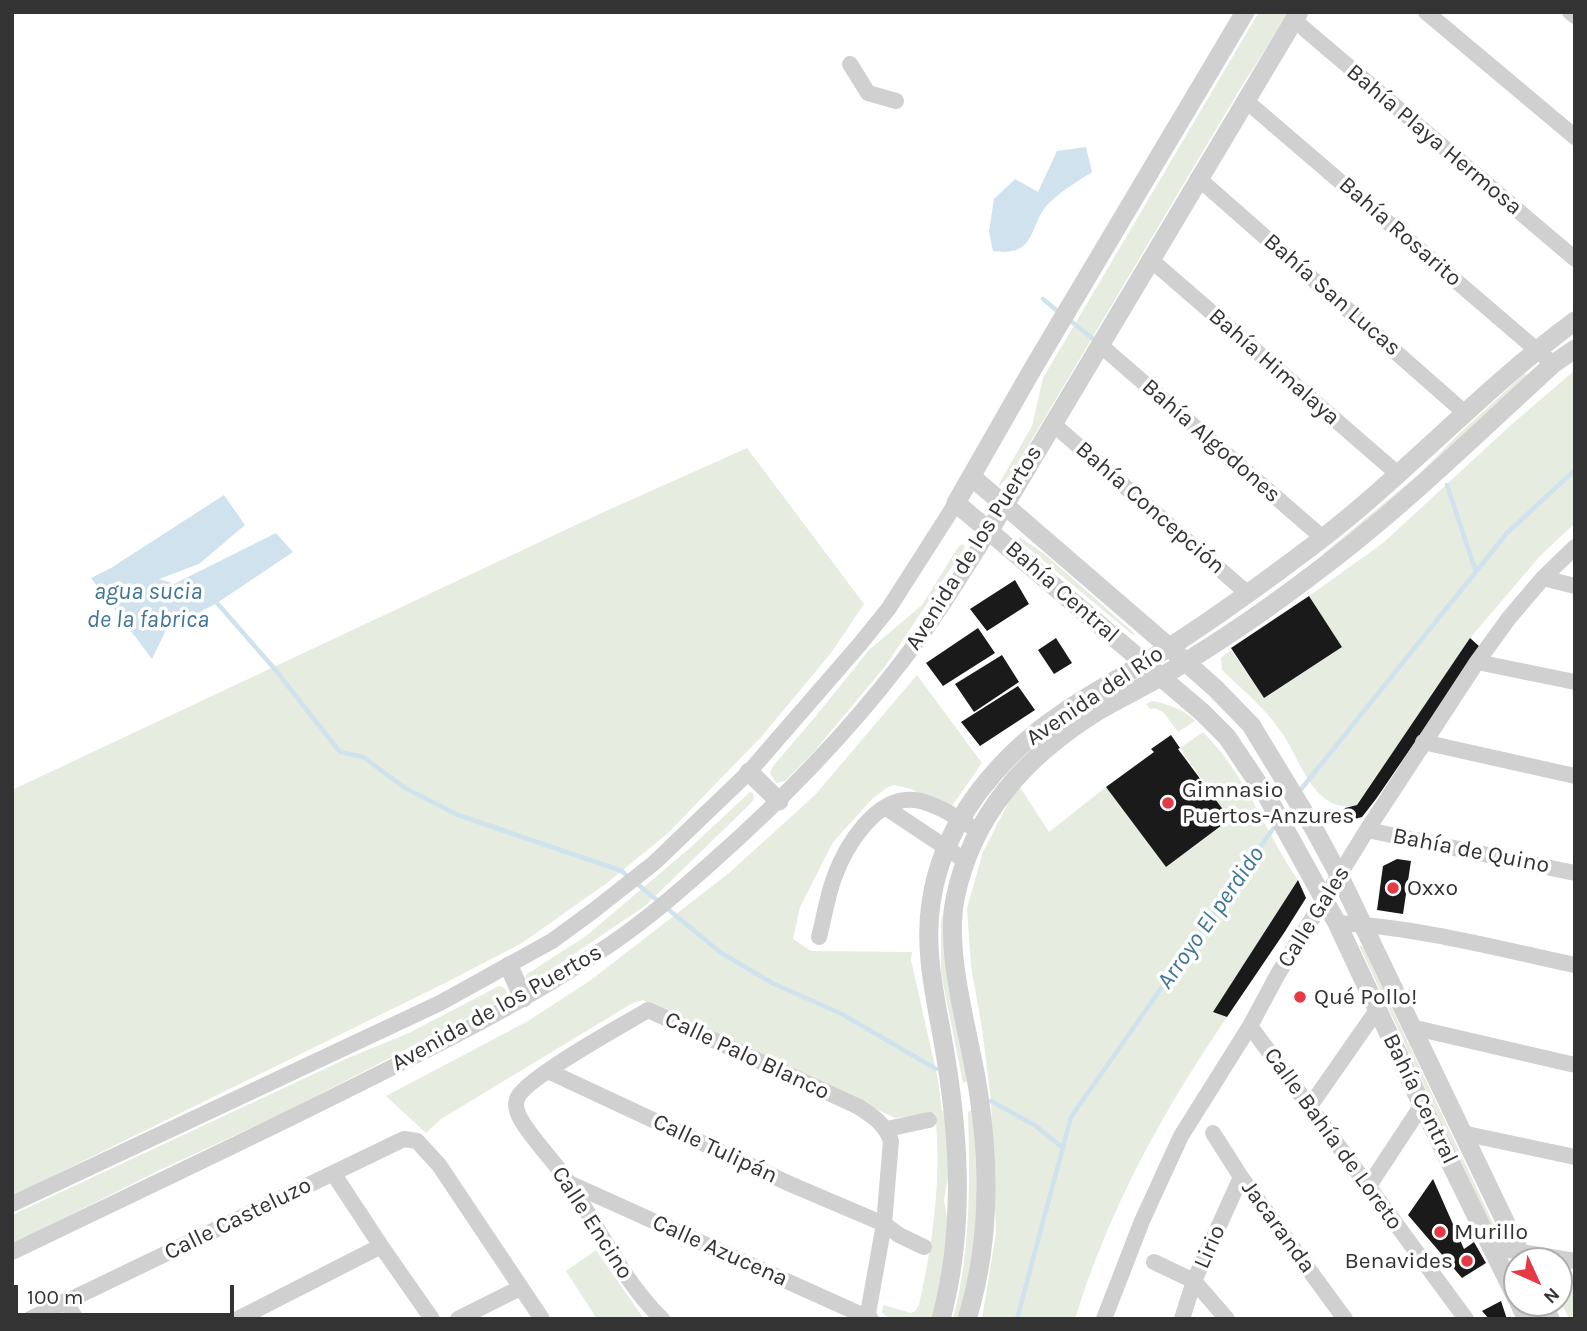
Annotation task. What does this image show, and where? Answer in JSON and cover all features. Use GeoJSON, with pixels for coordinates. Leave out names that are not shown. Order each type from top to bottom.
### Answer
{"type":"FeatureCollection","features":[{"type":"Feature","properties":{"kind":"street","name":"Avenida de los Puertos"},"geometry":{"type":"LineString","coordinates":[[12,1204],[440,1003],[552,941],[633,880],[750,772],[889,608],[972,477],[1032,370],[1245,12]]}},
{"type":"Feature","properties":{"kind":"street"},"geometry":{"type":"LineString","coordinates":[[1426,12],[1575,137]]}},
{"type":"Feature","properties":{"kind":"street"},"geometry":{"type":"LineString","coordinates":[[1570,12],[1575,16]]}},
{"type":"Feature","properties":{"kind":"street","name":"Avenida de los Puertos"},"geometry":{"type":"LineString","coordinates":[[12,1252],[320,1104],[523,998],[597,954],[684,887],[779,801],[847,729],[900,664],[949,596],[1296,16]]}},
{"type":"Feature","properties":{"kind":"street","name":"Bahía Playa Hermosa"},"geometry":{"type":"LineString","coordinates":[[1296,16],[1575,259]]}},
{"type":"Feature","properties":{"kind":"street"},"geometry":{"type":"LineString","coordinates":[[850,64],[868,93],[896,101]]}},
{"type":"Feature","properties":{"kind":"street","name":"Bahía Rosarito"},"geometry":{"type":"LineString","coordinates":[[1245,100],[1553,364]]}},
{"type":"Feature","properties":{"kind":"street","name":"Bahía San Lucas"},"geometry":{"type":"LineString","coordinates":[[1198,178],[1465,413]]}},
{"type":"Feature","properties":{"kind":"street","name":"Bahía Himalaya"},"geometry":{"type":"LineString","coordinates":[[1150,259],[1399,475]]}},
{"type":"Feature","properties":{"kind":"street","name":"Avenida del Río"},"geometry":{"type":"LineString","coordinates":[[941,1319],[950,1288],[956,1241],[957,1188],[953,1103],[928,949],[931,903],[946,848],[960,820],[984,785],[1020,746],[1101,687],[1169,647],[1316,543],[1399,475],[1537,349],[1575,321]]}},
{"type":"Feature","properties":{"kind":"street","name":"Bahía Algodones"},"geometry":{"type":"LineString","coordinates":[[1099,344],[1316,543]]}},
{"type":"Feature","properties":{"kind":"street","name":"Avenida del Río"},"geometry":{"type":"LineString","coordinates":[[967,1319],[975,1292],[985,1232],[987,1190],[980,1098],[963,1014],[955,955],[955,901],[978,831],[999,798],[1027,766],[1069,731],[1110,704],[1186,662],[1324,566],[1387,515],[1553,364],[1575,349]]}},
{"type":"Feature","properties":{"kind":"street","name":"Bahía Concepción"},"geometry":{"type":"LineString","coordinates":[[1052,423],[1247,593]]}},
{"type":"Feature","properties":{"kind":"street","name":"Bahía Central"},"geometry":{"type":"LineString","coordinates":[[972,477],[1186,662],[1251,725],[1340,877],[1518,1247]]}},
{"type":"Feature","properties":{"kind":"street","name":"Bahía Central"},"geometry":{"type":"LineString","coordinates":[[956,503],[1202,712],[1227,737],[1265,794],[1337,923],[1503,1271]]}},
{"type":"Feature","properties":{"kind":"street"},"geometry":{"type":"LineString","coordinates":[[1316,543],[1324,566]]}},
{"type":"Feature","properties":{"kind":"street","name":"Calle Gales"},"geometry":{"type":"LineString","coordinates":[[1104,1319],[1142,1221],[1181,1136],[1250,1026],[1278,974],[1423,742],[1477,662],[1509,618],[1575,547]]}},
{"type":"Feature","properties":{"kind":"street"},"geometry":{"type":"LineString","coordinates":[[1543,579],[1575,586]]}},
{"type":"Feature","properties":{"kind":"street"},"geometry":{"type":"LineString","coordinates":[[1477,662],[1575,682]]}},
{"type":"Feature","properties":{"kind":"street"},"geometry":{"type":"LineString","coordinates":[[1423,742],[1575,776]]}},
{"type":"Feature","properties":{"kind":"street"},"geometry":{"type":"LineString","coordinates":[[750,772],[779,801]]}},
{"type":"Feature","properties":{"kind":"street"},"geometry":{"type":"LineString","coordinates":[[1265,794],[1285,781]]}},
{"type":"Feature","properties":{"kind":"street"},"geometry":{"type":"LineString","coordinates":[[984,785],[999,798]]}},
{"type":"Feature","properties":{"kind":"street"},"geometry":{"type":"LineString","coordinates":[[819,937],[834,878],[849,847],[866,821],[885,807],[900,800],[927,803],[978,831]]}},
{"type":"Feature","properties":{"kind":"street"},"geometry":{"type":"LineString","coordinates":[[885,807],[966,862]]}},
{"type":"Feature","properties":{"kind":"street","name":"Bahía de Quino"},"geometry":{"type":"LineString","coordinates":[[1367,830],[1575,873]]}},
{"type":"Feature","properties":{"kind":"street"},"geometry":{"type":"LineString","coordinates":[[1337,923],[1364,924],[1432,934],[1575,965]]}},
{"type":"Feature","properties":{"kind":"street"},"geometry":{"type":"LineString","coordinates":[[509,966],[523,998]]}},
{"type":"Feature","properties":{"kind":"street","name":"Calle Palo Blanco"},"geometry":{"type":"LineString","coordinates":[[524,1125],[516,1108],[516,1100],[522,1090],[548,1071],[648,1010],[859,1107],[877,1118],[889,1135]]}},
{"type":"Feature","properties":{"kind":"street"},"geometry":{"type":"LineString","coordinates":[[1310,1106],[1377,1010]]}},
{"type":"Feature","properties":{"kind":"street","name":"Calle Bahía de Loreto"},"geometry":{"type":"LineString","coordinates":[[1250,1026],[1466,1319]]}},
{"type":"Feature","properties":{"kind":"street"},"geometry":{"type":"LineString","coordinates":[[1411,1027],[1575,1065]]}},
{"type":"Feature","properties":{"kind":"street","name":"Calle Tulipán"},"geometry":{"type":"LineString","coordinates":[[548,1071],[790,1184],[884,1224],[924,1247]]}},
{"type":"Feature","properties":{"kind":"street"},"geometry":{"type":"LineString","coordinates":[[953,1103],[980,1098]]}},
{"type":"Feature","properties":{"kind":"street"},"geometry":{"type":"LineString","coordinates":[[1368,1187],[1422,1105]]}},
{"type":"Feature","properties":{"kind":"street"},"geometry":{"type":"LineString","coordinates":[[868,1318],[884,1224],[889,1135],[929,1120]]}},
{"type":"Feature","properties":{"kind":"street","name":"Calle Encino"},"geometry":{"type":"LineString","coordinates":[[524,1125],[569,1183],[640,1297],[662,1319]]}},
{"type":"Feature","properties":{"kind":"street","name":"Jacaranda"},"geometry":{"type":"LineString","coordinates":[[1213,1133],[1241,1177],[1345,1319]]}},
{"type":"Feature","properties":{"kind":"street"},"geometry":{"type":"LineString","coordinates":[[1462,1133],[1575,1157]]}},
{"type":"Feature","properties":{"kind":"street","name":"Calle Casteluzo"},"geometry":{"type":"LineString","coordinates":[[30,1319],[404,1139],[417,1141],[439,1165],[542,1319]]}},
{"type":"Feature","properties":{"kind":"street"},"geometry":{"type":"LineString","coordinates":[[333,1173],[432,1319]]}},
{"type":"Feature","properties":{"kind":"street","name":"Lirio"},"geometry":{"type":"LineString","coordinates":[[1182,1319],[1194,1281],[1241,1177]]}},
{"type":"Feature","properties":{"kind":"street","name":"Calle Azucena"},"geometry":{"type":"LineString","coordinates":[[569,1183],[868,1318]]}},
{"type":"Feature","properties":{"kind":"street"},"geometry":{"type":"LineString","coordinates":[[238,1319],[380,1246]]}},
{"type":"Feature","properties":{"kind":"street"},"geometry":{"type":"LineString","coordinates":[[1491,1247],[1503,1250]]}},
{"type":"Feature","properties":{"kind":"street"},"geometry":{"type":"LineString","coordinates":[[1154,1262],[1194,1281],[1227,1319]]}},
{"type":"Feature","properties":{"kind":"street"},"geometry":{"type":"LineString","coordinates":[[458,1319],[520,1288]]}},
{"type":"Feature","properties":{"kind":"street"},"geometry":{"type":"LineString","coordinates":[[65,1301],[76,1319]]}},
{"type":"Feature","properties":{"kind":"shaded area"},"geometry":{"type":"Polygon","coordinates":[[[1259,12],[1289,12],[1240,89],[1012,473],[1000,486],[1032,426],[1043,378],[1259,12]]]}},
{"type":"Feature","properties":{"kind":"shaded area"},"geometry":{"type":"Polygon","coordinates":[[[1575,370],[1575,523],[1540,556],[1470,638],[1357,805],[1342,806],[1330,802],[1310,783],[1276,724],[1222,670],[1221,658],[1231,650],[1264,698],[1342,647],[1309,596],[1383,543],[1575,370]]]}},
{"type":"Feature","properties":{"kind":"shaded area"},"geometry":{"type":"Polygon","coordinates":[[[1524,374],[1528,374],[1481,422],[1325,556],[1323,554],[1419,474],[1524,374]]]}},
{"type":"Feature","properties":{"kind":"shaded area"},"geometry":{"type":"Polygon","coordinates":[[[747,448],[864,604],[831,653],[762,736],[667,834],[607,883],[522,943],[12,1196],[12,790],[595,516],[747,448]]]}},
{"type":"Feature","properties":{"kind":"shaded area"},"geometry":{"type":"Polygon","coordinates":[[[1020,537],[1047,556],[1135,634],[1021,542],[1020,537]]]}},
{"type":"Feature","properties":{"kind":"shaded area"},"geometry":{"type":"Polygon","coordinates":[[[963,544],[965,547],[886,665],[813,753],[785,781],[776,783],[770,773],[773,766],[869,650],[922,605],[959,546],[963,544]]]}},
{"type":"Feature","properties":{"kind":"shaded area"},"geometry":{"type":"Polygon","coordinates":[[[917,675],[982,763],[952,806],[943,806],[911,789],[894,785],[872,799],[833,842],[800,907],[793,939],[811,951],[912,952],[911,960],[938,1080],[942,1111],[949,1110],[953,1147],[944,1200],[950,1235],[934,1319],[891,1319],[882,1313],[883,1305],[911,1313],[919,1305],[937,1186],[935,1113],[895,1118],[643,1000],[631,1004],[441,1119],[426,1133],[386,1096],[528,1021],[591,980],[729,873],[815,795],[917,675]]]}},
{"type":"Feature","properties":{"kind":"shaded area"},"geometry":{"type":"Polygon","coordinates":[[[1152,701],[1175,708],[1195,721],[1178,732],[1164,713],[1155,708],[1150,709],[1146,704],[1152,701]]]}},
{"type":"Feature","properties":{"kind":"shaded area"},"geometry":{"type":"Polygon","coordinates":[[[1203,732],[1218,748],[1243,784],[1298,880],[1214,1012],[1227,1017],[1180,1089],[1139,1162],[1104,1238],[1075,1319],[982,1319],[996,1233],[991,1101],[971,966],[967,908],[983,852],[1018,784],[1049,832],[1106,787],[1166,867],[1229,819],[1180,748],[1203,732]]]}},
{"type":"Feature","properties":{"kind":"shaded area"},"geometry":{"type":"Polygon","coordinates":[[[750,792],[753,793],[754,799],[749,805],[645,906],[534,981],[527,981],[527,974],[586,936],[691,847],[750,792]]]}},
{"type":"Feature","properties":{"kind":"shaded area"},"geometry":{"type":"Polygon","coordinates":[[[953,869],[968,1081],[963,1083],[941,973],[941,921],[953,869]]]}},
{"type":"Feature","properties":{"kind":"shaded area"},"geometry":{"type":"Polygon","coordinates":[[[1359,945],[1363,947],[1495,1227],[1495,1233],[1491,1230],[1359,945]]]}},
{"type":"Feature","properties":{"kind":"shaded area"},"geometry":{"type":"Polygon","coordinates":[[[499,986],[505,988],[507,993],[487,1008],[285,1112],[158,1171],[12,1244],[12,1215],[348,1058],[409,1033],[499,986]]]}},
{"type":"Feature","properties":{"kind":"shaded area"},"geometry":{"type":"Polygon","coordinates":[[[974,1111],[978,1228],[960,1319],[953,1319],[966,1242],[969,1190],[968,1112],[974,1111]]]}},
{"type":"Feature","properties":{"kind":"shaded area"},"geometry":{"type":"Polygon","coordinates":[[[596,1250],[644,1319],[597,1319],[566,1271],[596,1250]]]}},
{"type":"Feature","properties":{"kind":"shaded area"},"geometry":{"type":"Polygon","coordinates":[[[1573,1274],[1575,1319],[1568,1317],[1573,1317],[1573,1274]]]}},
{"type":"Feature","properties":{"kind":"water"},"geometry":{"type":"Polygon","coordinates":[[[1086,147],[1092,172],[1050,202],[1025,244],[1008,252],[993,251],[989,231],[994,199],[1015,179],[1038,192],[1057,151],[1086,147]]]}},
{"type":"Feature","properties":{"kind":"water","name":"agua sucia de la fabrica"},"geometry":{"type":"Polygon","coordinates":[[[224,495],[245,525],[199,564],[159,579],[174,584],[276,533],[293,552],[217,603],[166,630],[152,659],[91,578],[111,568],[224,495]]]}},
{"type":"Feature","properties":{"kind":"building"},"geometry":{"type":"Polygon","coordinates":[[[1015,580],[1029,604],[987,631],[970,609],[1015,580]]]}},
{"type":"Feature","properties":{"kind":"building"},"geometry":{"type":"Polygon","coordinates":[[[1309,596],[1342,647],[1264,698],[1231,648],[1309,596]]]}},
{"type":"Feature","properties":{"kind":"building"},"geometry":{"type":"Polygon","coordinates":[[[978,628],[995,653],[943,686],[926,663],[978,628]]]}},
{"type":"Feature","properties":{"kind":"building"},"geometry":{"type":"Polygon","coordinates":[[[1056,638],[1072,663],[1054,674],[1038,650],[1056,638]]]}},
{"type":"Feature","properties":{"kind":"building"},"geometry":{"type":"Polygon","coordinates":[[[1470,638],[1480,647],[1376,799],[1362,817],[1340,823],[1345,808],[1357,805],[1470,638]]]}},
{"type":"Feature","properties":{"kind":"building"},"geometry":{"type":"Polygon","coordinates":[[[1002,655],[1019,682],[974,712],[955,684],[1002,655]]]}},
{"type":"Feature","properties":{"kind":"building"},"geometry":{"type":"Polygon","coordinates":[[[1018,686],[1035,710],[980,746],[961,722],[1018,686]]]}},
{"type":"Feature","properties":{"kind":"building","name":"Gimnasio Puertos-Anzures"},"geometry":{"type":"Polygon","coordinates":[[[1171,735],[1180,748],[1178,749],[1230,819],[1166,867],[1106,787],[1154,752],[1151,749],[1171,735]]]}},
{"type":"Feature","properties":{"kind":"building","name":"Oxxo"},"geometry":{"type":"Polygon","coordinates":[[[1397,859],[1411,861],[1403,914],[1377,910],[1383,866],[1397,859]]]}},
{"type":"Feature","properties":{"kind":"building"},"geometry":{"type":"Polygon","coordinates":[[[1298,880],[1306,898],[1284,933],[1227,1017],[1213,1012],[1298,880]]]}},
{"type":"Feature","properties":{"kind":"building","name":"Murillo"},"geometry":{"type":"Polygon","coordinates":[[[1433,1179],[1464,1249],[1474,1242],[1486,1263],[1462,1278],[1408,1215],[1433,1179]]]}},
{"type":"Feature","properties":{"kind":"building"},"geometry":{"type":"Polygon","coordinates":[[[1501,1301],[1503,1317],[1507,1319],[1489,1319],[1482,1311],[1501,1301]]]}},
{"type":"Feature","properties":{"kind":"waterway"},"geometry":{"type":"LineString","coordinates":[[1043,299],[1061,314]]}},
{"type":"Feature","properties":{"kind":"waterway"},"geometry":{"type":"LineString","coordinates":[[1068,319],[1097,342]]}},
{"type":"Feature","properties":{"kind":"waterway","name":"Arroyo El perdido"},"geometry":{"type":"LineString","coordinates":[[1298,793],[1507,533],[1575,470]]}},
{"type":"Feature","properties":{"kind":"waterway"},"geometry":{"type":"LineString","coordinates":[[1447,485],[1476,572]]}},
{"type":"Feature","properties":{"kind":"waterway"},"geometry":{"type":"LineString","coordinates":[[217,603],[273,667],[340,752],[363,757],[405,788],[458,815],[622,871],[628,877]]}},
{"type":"Feature","properties":{"kind":"waterway","name":"Arroyo El perdido"},"geometry":{"type":"LineString","coordinates":[[1017,1319],[1071,1117],[1277,823]]}},
{"type":"Feature","properties":{"kind":"waterway"},"geometry":{"type":"LineString","coordinates":[[635,882],[720,952],[772,983],[842,1014],[936,1069]]}},
{"type":"Feature","properties":{"kind":"waterway"},"geometry":{"type":"LineString","coordinates":[[991,1101],[1036,1126],[1063,1148]]}},
{"type":"Feature","properties":{"kind":"place","name":"Gimnasio Puertos-Anzures"},"geometry":{"type":"Point","coordinates":[1168,803]}},
{"type":"Feature","properties":{"kind":"place","name":"Oxxo"},"geometry":{"type":"Point","coordinates":[1393,888]}},
{"type":"Feature","properties":{"kind":"place","name":"Qué Pollo!"},"geometry":{"type":"Point","coordinates":[1300,997]}},
{"type":"Feature","properties":{"kind":"place","name":"Murillo"},"geometry":{"type":"Point","coordinates":[1440,1232]}},
{"type":"Feature","properties":{"kind":"place","name":"Benavides"},"geometry":{"type":"Point","coordinates":[1467,1261]}}]}
